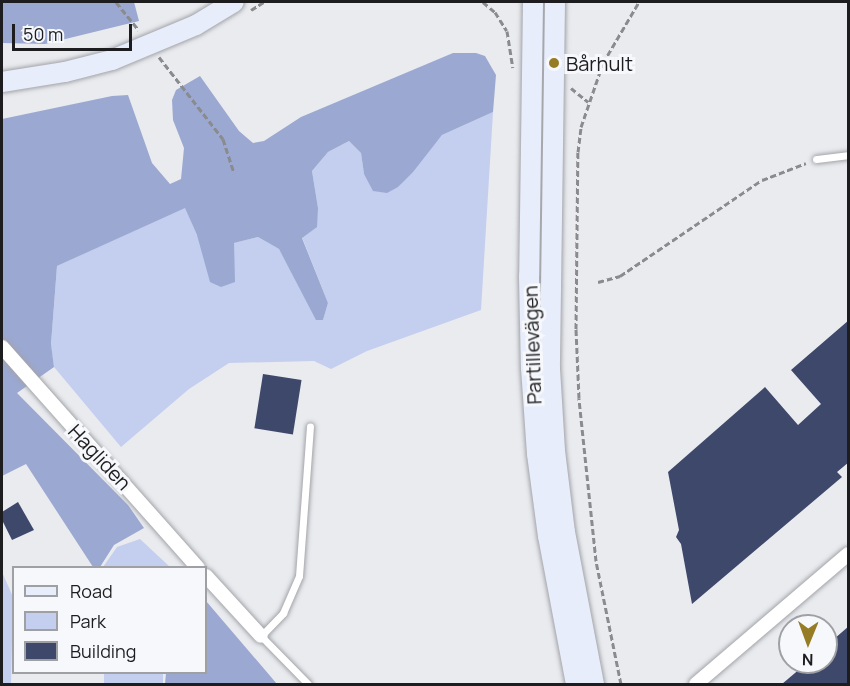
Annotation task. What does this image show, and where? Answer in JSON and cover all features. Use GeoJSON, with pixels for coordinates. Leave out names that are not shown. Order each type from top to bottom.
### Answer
{"type":"FeatureCollection","features":[{"type":"Feature","properties":{"kind":"street"},"geometry":{"type":"LineString","coordinates":[[2,82],[65,72],[112,60],[196,25],[234,2]]}},
{"type":"Feature","properties":{"kind":"street","name":"Partillevägen"},"geometry":{"type":"LineString","coordinates":[[533,2],[529,276],[531,368],[537,454],[548,536],[576,684]]}},
{"type":"Feature","properties":{"kind":"street","name":"Partillevägen"},"geometry":{"type":"LineString","coordinates":[[555,2],[550,369],[555,452],[565,532],[594,684]]}},
{"type":"Feature","properties":{"kind":"street","name":"Hagliden"},"geometry":{"type":"LineString","coordinates":[[2,346],[197,566]]}},
{"type":"Feature","properties":{"kind":"street"},"geometry":{"type":"LineString","coordinates":[[696,684],[849,554]]}},
{"type":"Feature","properties":{"kind":"street"},"geometry":{"type":"LineString","coordinates":[[207,577],[261,636]]}},
{"type":"Feature","properties":{"kind":"lane"},"geometry":{"type":"LineString","coordinates":[[816,159],[849,155]]}},
{"type":"Feature","properties":{"kind":"lane"},"geometry":{"type":"LineString","coordinates":[[308,684],[261,636],[284,613],[299,576],[310,426]]}},
{"type":"Feature","properties":{"kind":"path"},"geometry":{"type":"LineString","coordinates":[[116,2],[223,139],[234,173]]}},
{"type":"Feature","properties":{"kind":"path"},"geometry":{"type":"LineString","coordinates":[[483,2],[495,12],[507,31],[513,71]]}},
{"type":"Feature","properties":{"kind":"path"},"geometry":{"type":"LineString","coordinates":[[621,684],[596,561],[579,398],[576,329],[578,152],[581,127],[588,102],[612,44],[639,2]]}},
{"type":"Feature","properties":{"kind":"path"},"geometry":{"type":"LineString","coordinates":[[571,88],[588,102]]}},
{"type":"Feature","properties":{"kind":"path"},"geometry":{"type":"LineString","coordinates":[[598,282],[620,276],[762,180],[816,159]]}},
{"type":"Feature","properties":{"kind":"green space"},"geometry":{"type":"Polygon","coordinates":[[[493,112],[481,310],[367,351],[331,369],[314,361],[229,363],[189,389],[121,447],[54,367],[51,345],[57,266],[185,207],[197,235],[234,243],[258,237],[279,249],[323,320],[328,303],[302,237],[318,208],[312,171],[328,152],[349,141],[361,153],[364,174],[398,187],[442,135],[493,112]]]}},
{"type":"Feature","properties":{"kind":"green space"},"geometry":{"type":"Polygon","coordinates":[[[140,539],[169,566],[104,566],[117,547],[140,539]]]}},
{"type":"Feature","properties":{"kind":"green space"},"geometry":{"type":"Polygon","coordinates":[[[2,572],[12,595],[12,640],[11,684],[2,684],[2,572]]]}},
{"type":"Feature","properties":{"kind":"green space"},"geometry":{"type":"Polygon","coordinates":[[[104,674],[163,674],[163,684],[104,684],[104,674]]]}},
{"type":"Feature","properties":{"kind":"shaded area"},"geometry":{"type":"Polygon","coordinates":[[[2,2],[134,2],[139,21],[45,44],[2,43],[2,2]]]}},
{"type":"Feature","properties":{"kind":"shaded area"},"geometry":{"type":"Polygon","coordinates":[[[453,53],[476,53],[485,56],[496,75],[493,112],[442,135],[413,172],[398,187],[387,193],[373,191],[364,174],[361,153],[349,141],[328,152],[312,171],[318,208],[317,227],[302,238],[328,303],[323,320],[316,320],[279,249],[258,237],[234,243],[235,282],[221,287],[210,282],[197,235],[185,208],[57,266],[51,344],[54,367],[17,393],[128,505],[144,528],[114,545],[101,566],[92,566],[26,464],[2,476],[2,119],[112,96],[128,95],[152,163],[170,184],[181,179],[184,148],[173,120],[172,100],[176,90],[200,76],[239,131],[253,143],[264,141],[301,117],[453,53]]]}},
{"type":"Feature","properties":{"kind":"shaded area"},"geometry":{"type":"Polygon","coordinates":[[[207,602],[277,684],[165,684],[166,674],[207,674],[207,602]]]}},
{"type":"Feature","properties":{"kind":"building"},"geometry":{"type":"Polygon","coordinates":[[[849,320],[849,462],[837,472],[842,477],[692,604],[681,544],[676,537],[679,530],[668,472],[765,387],[798,425],[821,404],[791,370],[849,320]]]}},
{"type":"Feature","properties":{"kind":"building"},"geometry":{"type":"Polygon","coordinates":[[[263,374],[302,380],[293,434],[254,428],[263,374]]]}},
{"type":"Feature","properties":{"kind":"building"},"geometry":{"type":"Polygon","coordinates":[[[18,502],[34,530],[12,540],[2,520],[2,512],[18,502]]]}},
{"type":"Feature","properties":{"kind":"building"},"geometry":{"type":"Polygon","coordinates":[[[849,626],[849,684],[782,684],[794,674],[838,674],[838,636],[849,626]]]}},
{"type":"Feature","properties":{"kind":"place","name":"Bårhult"},"geometry":{"type":"Point","coordinates":[554,63]}}]}
